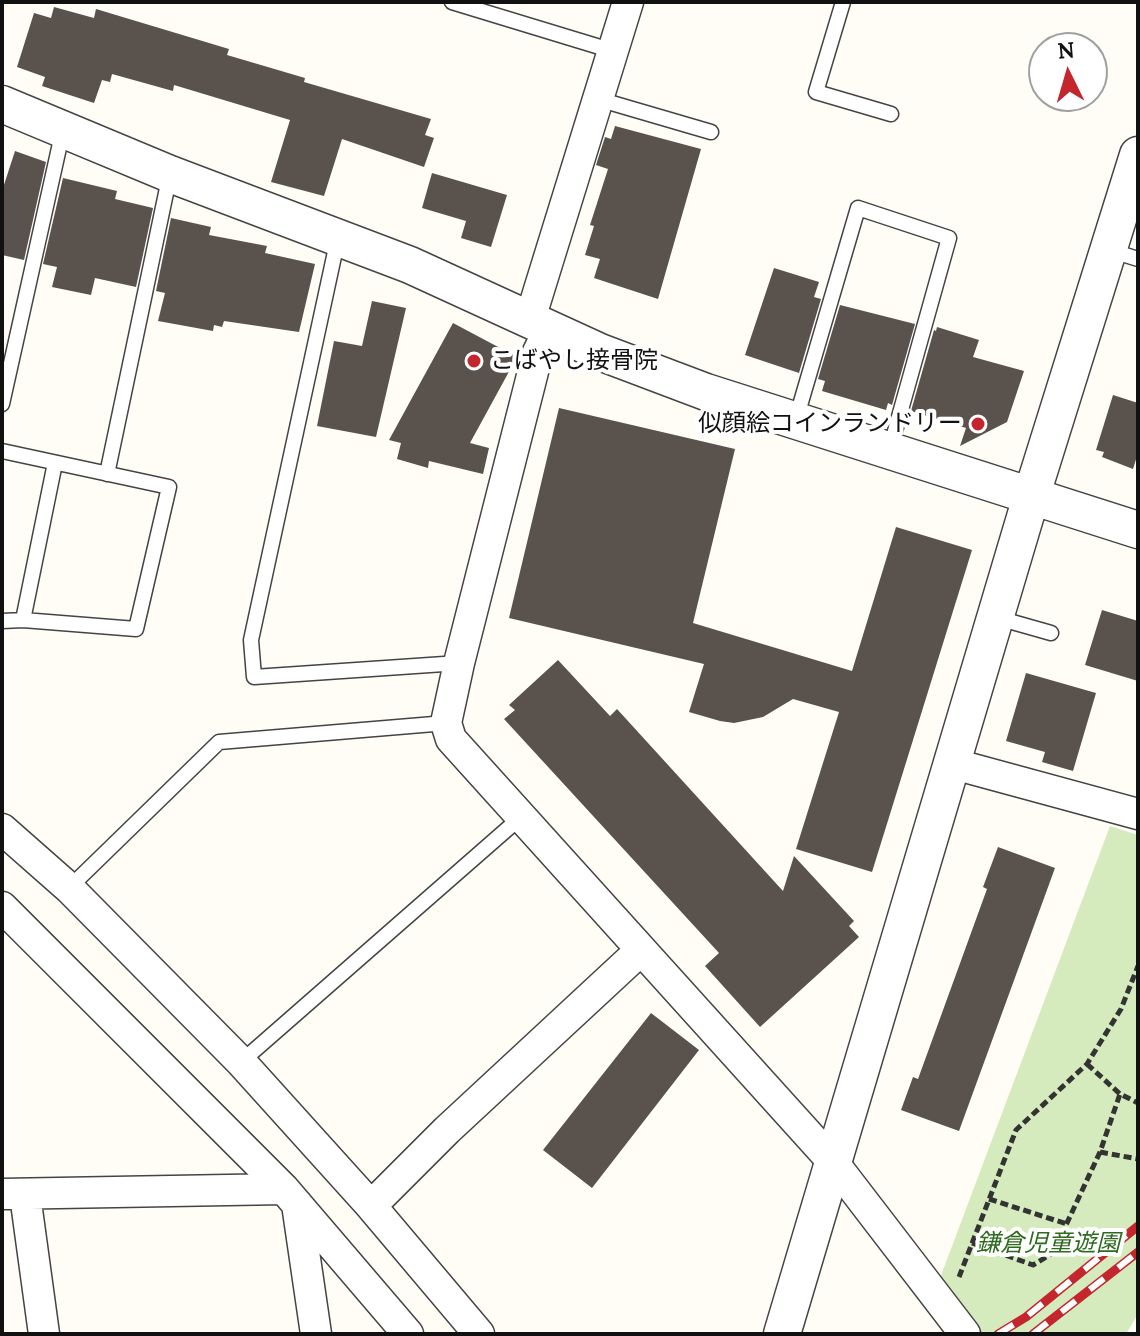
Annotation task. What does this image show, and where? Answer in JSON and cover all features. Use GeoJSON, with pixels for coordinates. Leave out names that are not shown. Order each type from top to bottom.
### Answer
{"type":"FeatureCollection","features":[{"type":"Feature","properties":{"kind":"street"},"geometry":{"type":"LineString","coordinates":[[628,2],[598,99],[540,324],[538,352],[446,723],[451,739],[833,1162],[965,1334]]}},
{"type":"Feature","properties":{"kind":"street"},"geometry":{"type":"LineString","coordinates":[[2,104],[170,174],[410,265],[600,352],[706,392],[1138,530]]}},
{"type":"Feature","properties":{"kind":"street"},"geometry":{"type":"LineString","coordinates":[[782,1334],[1032,494],[1123,255],[1138,155]]}},
{"type":"Feature","properties":{"kind":"street"},"geometry":{"type":"LineString","coordinates":[[954,764],[1138,814]]}},
{"type":"Feature","properties":{"kind":"street"},"geometry":{"type":"LineString","coordinates":[[2,829],[69,888],[241,1062],[371,1206],[479,1334]]}},
{"type":"Feature","properties":{"kind":"street"},"geometry":{"type":"LineString","coordinates":[[2,907],[290,1196],[408,1334]]}},
{"type":"Feature","properties":{"kind":"street"},"geometry":{"type":"LineString","coordinates":[[371,1206],[447,1130],[641,950]]}},
{"type":"Feature","properties":{"kind":"street"},"geometry":{"type":"LineString","coordinates":[[44,1334],[13,1195],[290,1196]]}},
{"type":"Feature","properties":{"kind":"street"},"geometry":{"type":"LineString","coordinates":[[290,1196],[316,1334]]}},
{"type":"Feature","properties":{"kind":"lane"},"geometry":{"type":"LineString","coordinates":[[452,2],[613,51]]}},
{"type":"Feature","properties":{"kind":"lane"},"geometry":{"type":"LineString","coordinates":[[843,2],[816,92],[891,114]]}},
{"type":"Feature","properties":{"kind":"lane"},"geometry":{"type":"LineString","coordinates":[[598,99],[711,132]]}},
{"type":"Feature","properties":{"kind":"lane"},"geometry":{"type":"LineString","coordinates":[[2,404],[63,129]]}},
{"type":"Feature","properties":{"kind":"lane"},"geometry":{"type":"LineString","coordinates":[[107,474],[170,174]]}},
{"type":"Feature","properties":{"kind":"lane"},"geometry":{"type":"LineString","coordinates":[[796,419],[858,208],[949,238],[890,449]]}},
{"type":"Feature","properties":{"kind":"lane"},"geometry":{"type":"LineString","coordinates":[[339,238],[251,640],[254,677],[459,663]]}},
{"type":"Feature","properties":{"kind":"lane"},"geometry":{"type":"LineString","coordinates":[[2,451],[169,487],[136,629],[2,621]]}},
{"type":"Feature","properties":{"kind":"lane"},"geometry":{"type":"LineString","coordinates":[[23,620],[55,463]]}},
{"type":"Feature","properties":{"kind":"lane"},"geometry":{"type":"LineString","coordinates":[[997,617],[1051,633]]}},
{"type":"Feature","properties":{"kind":"lane"},"geometry":{"type":"LineString","coordinates":[[69,888],[219,742],[446,723]]}},
{"type":"Feature","properties":{"kind":"lane"},"geometry":{"type":"LineString","coordinates":[[241,1062],[521,817]]}},
{"type":"Feature","properties":{"kind":"path"},"geometry":{"type":"LineString","coordinates":[[954,1289],[1016,1130],[1087,1064],[1121,1009],[1138,966]]}},
{"type":"Feature","properties":{"kind":"path"},"geometry":{"type":"LineString","coordinates":[[1087,1064],[1120,1094],[1138,1103]]}},
{"type":"Feature","properties":{"kind":"path"},"geometry":{"type":"LineString","coordinates":[[972,1243],[1033,1265],[1053,1253],[1100,1152],[1120,1094]]}},
{"type":"Feature","properties":{"kind":"path"},"geometry":{"type":"LineString","coordinates":[[1100,1152],[1138,1159]]}},
{"type":"Feature","properties":{"kind":"path"},"geometry":{"type":"LineString","coordinates":[[989,1199],[1067,1224]]}},
{"type":"Feature","properties":{"kind":"green space","name":"鎌倉児童遊園"},"geometry":{"type":"Polygon","coordinates":[[[1110,826],[1138,835],[1138,1314],[1126,1334],[956,1334],[940,1278],[1110,826]]]}},
{"type":"Feature","properties":{"kind":"building"},"geometry":{"type":"Polygon","coordinates":[[[54,7],[94,18],[96,9],[229,49],[227,55],[305,78],[304,82],[431,119],[425,135],[434,138],[424,167],[342,139],[324,196],[271,182],[290,120],[174,85],[173,91],[112,74],[110,82],[102,80],[94,103],[42,86],[45,77],[17,67],[34,13],[51,18],[54,7]]]}},
{"type":"Feature","properties":{"kind":"building"},"geometry":{"type":"Polygon","coordinates":[[[615,126],[701,149],[658,299],[594,278],[600,259],[585,255],[594,226],[590,225],[608,169],[596,165],[605,137],[611,139],[615,126]]]}},
{"type":"Feature","properties":{"kind":"building"},"geometry":{"type":"Polygon","coordinates":[[[15,151],[46,162],[24,260],[2,255],[2,191],[15,151]]]}},
{"type":"Feature","properties":{"kind":"building"},"geometry":{"type":"Polygon","coordinates":[[[432,173],[507,195],[491,247],[461,238],[466,221],[422,208],[432,173]]]}},
{"type":"Feature","properties":{"kind":"building"},"geometry":{"type":"Polygon","coordinates":[[[63,178],[117,191],[115,199],[153,208],[136,287],[95,278],[91,295],[52,287],[57,267],[43,264],[63,178]]]}},
{"type":"Feature","properties":{"kind":"building"},"geometry":{"type":"Polygon","coordinates":[[[171,218],[211,227],[209,235],[267,246],[265,253],[315,264],[299,332],[224,321],[222,327],[214,325],[213,331],[158,321],[165,293],[156,291],[171,218]]]}},
{"type":"Feature","properties":{"kind":"building"},"geometry":{"type":"Polygon","coordinates":[[[774,268],[819,282],[814,297],[821,299],[799,373],[745,355],[774,268]]]}},
{"type":"Feature","properties":{"kind":"building"},"geometry":{"type":"Polygon","coordinates":[[[372,301],[406,308],[376,437],[317,426],[334,341],[362,346],[372,301]]]}},
{"type":"Feature","properties":{"kind":"building"},"geometry":{"type":"Polygon","coordinates":[[[840,305],[915,324],[892,405],[888,403],[886,410],[822,391],[825,381],[818,379],[840,305]]]}},
{"type":"Feature","properties":{"kind":"building"},"geometry":{"type":"Polygon","coordinates":[[[453,323],[517,357],[470,443],[489,448],[483,474],[429,461],[428,468],[397,459],[401,443],[389,440],[453,323]]]}},
{"type":"Feature","properties":{"kind":"building"},"geometry":{"type":"Polygon","coordinates":[[[937,327],[979,340],[973,357],[1024,371],[1007,422],[960,446],[966,428],[911,411],[937,327]]]}},
{"type":"Feature","properties":{"kind":"building"},"geometry":{"type":"Polygon","coordinates":[[[1113,395],[1138,403],[1138,453],[1133,469],[1102,457],[1104,452],[1096,450],[1113,395]]]}},
{"type":"Feature","properties":{"kind":"building"},"geometry":{"type":"Polygon","coordinates":[[[559,408],[735,449],[693,623],[852,671],[896,527],[972,550],[872,872],[796,849],[839,712],[793,699],[763,717],[734,723],[720,721],[689,712],[704,664],[509,618],[559,408]]]}},
{"type":"Feature","properties":{"kind":"building"},"geometry":{"type":"Polygon","coordinates":[[[1102,610],[1138,621],[1138,681],[1085,665],[1102,610]]]}},
{"type":"Feature","properties":{"kind":"building"},"geometry":{"type":"Polygon","coordinates":[[[558,660],[610,716],[617,709],[783,891],[794,856],[854,921],[849,926],[859,937],[760,1027],[705,966],[719,953],[504,719],[515,710],[509,705],[558,660]]]}},
{"type":"Feature","properties":{"kind":"building"},"geometry":{"type":"Polygon","coordinates":[[[1026,673],[1096,693],[1073,771],[1042,762],[1045,752],[1006,741],[1026,673]]]}},
{"type":"Feature","properties":{"kind":"building"},"geometry":{"type":"Polygon","coordinates":[[[998,847],[1055,868],[959,1131],[901,1110],[913,1077],[918,1079],[987,889],[983,887],[998,847]]]}},
{"type":"Feature","properties":{"kind":"building"},"geometry":{"type":"Polygon","coordinates":[[[651,1013],[699,1050],[592,1188],[543,1150],[651,1013]]]}},
{"type":"Feature","properties":{"kind":"railway"},"geometry":{"type":"LineString","coordinates":[[998,1334],[1026,1317],[1138,1226]]}},
{"type":"Feature","properties":{"kind":"railway"},"geometry":{"type":"LineString","coordinates":[[1033,1334],[1138,1252]]}},
{"type":"Feature","properties":{"kind":"place","name":"こばやし接骨院"},"geometry":{"type":"Point","coordinates":[474,361]}},
{"type":"Feature","properties":{"kind":"place","name":"似顔絵コインランドリー"},"geometry":{"type":"Point","coordinates":[978,424]}}]}
